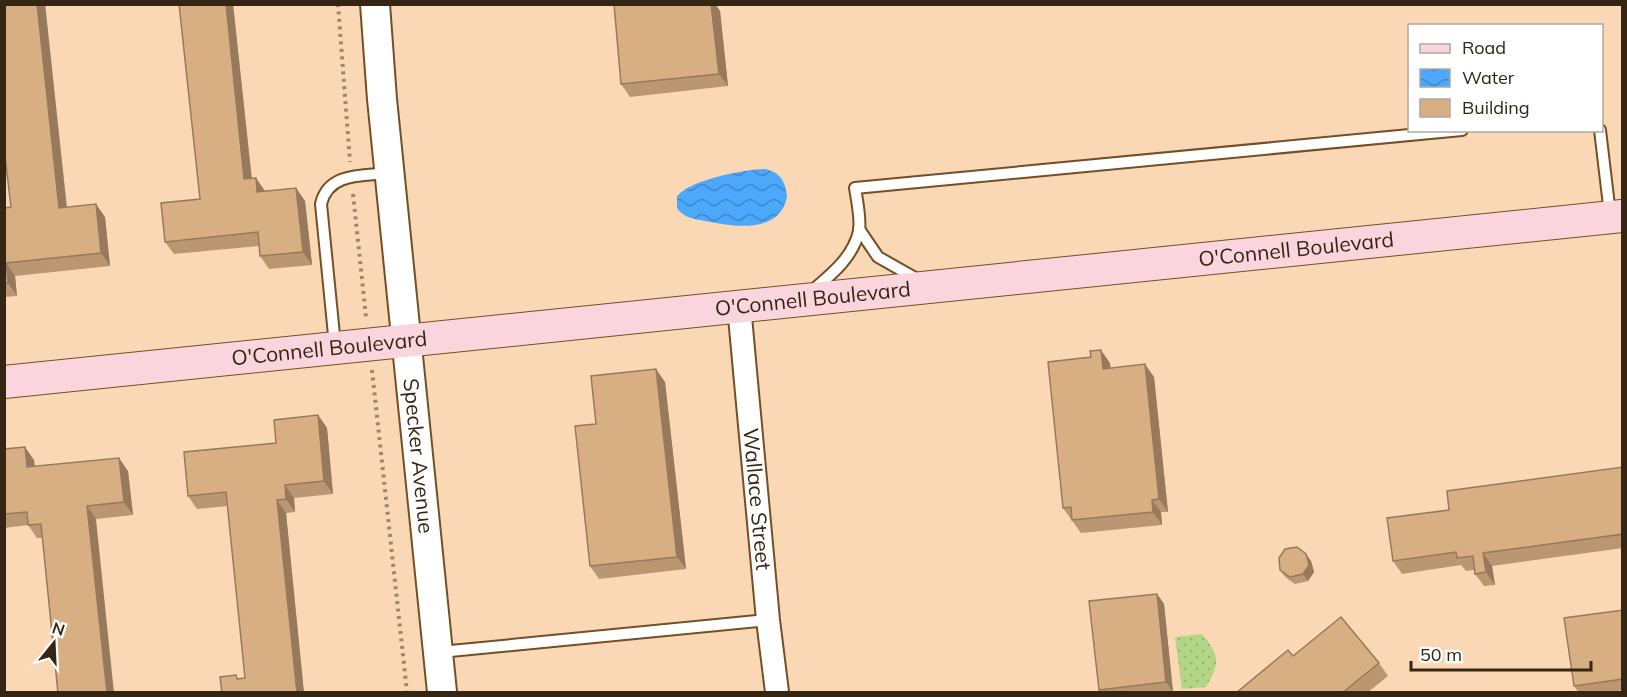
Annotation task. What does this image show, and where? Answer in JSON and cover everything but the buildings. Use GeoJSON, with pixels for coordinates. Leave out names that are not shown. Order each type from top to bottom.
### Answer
{"type":"FeatureCollection","features":[{"type":"Feature","properties":{"kind":"main road","name":"O'Connell Boulevard"},"geometry":{"type":"LineString","coordinates":[[4,382],[1617,217]]}},
{"type":"Feature","properties":{"kind":"street","name":"Specker Avenue"},"geometry":{"type":"LineString","coordinates":[[375,4],[389,173],[442,693]]}},
{"type":"Feature","properties":{"kind":"street","name":"Wallace Street"},"geometry":{"type":"LineString","coordinates":[[739,306],[768,620],[777,693]]}},
{"type":"Feature","properties":{"kind":"lane"},"geometry":{"type":"LineString","coordinates":[[936,286],[891,266],[878,256],[859,230],[855,188],[1441,132]]}},
{"type":"Feature","properties":{"kind":"lane"},"geometry":{"type":"LineString","coordinates":[[1600,132],[1617,217]]}},
{"type":"Feature","properties":{"kind":"lane"},"geometry":{"type":"LineString","coordinates":[[335,348],[321,204],[323,194],[337,180],[389,173]]}},
{"type":"Feature","properties":{"kind":"lane"},"geometry":{"type":"LineString","coordinates":[[801,300],[842,263],[859,230]]}},
{"type":"Feature","properties":{"kind":"lane"},"geometry":{"type":"LineString","coordinates":[[437,652],[768,620]]}},
{"type":"Feature","properties":{"kind":"green space"},"geometry":{"type":"Polygon","coordinates":[[[1202,634],[1215,654],[1214,672],[1206,687],[1182,689],[1175,637],[1202,634]]]}},
{"type":"Feature","properties":{"kind":"water"},"geometry":{"type":"Polygon","coordinates":[[[765,169],[778,175],[785,187],[787,197],[783,209],[776,217],[766,222],[744,226],[720,224],[691,218],[677,208],[677,196],[694,185],[744,171],[765,169]]]}}]}
